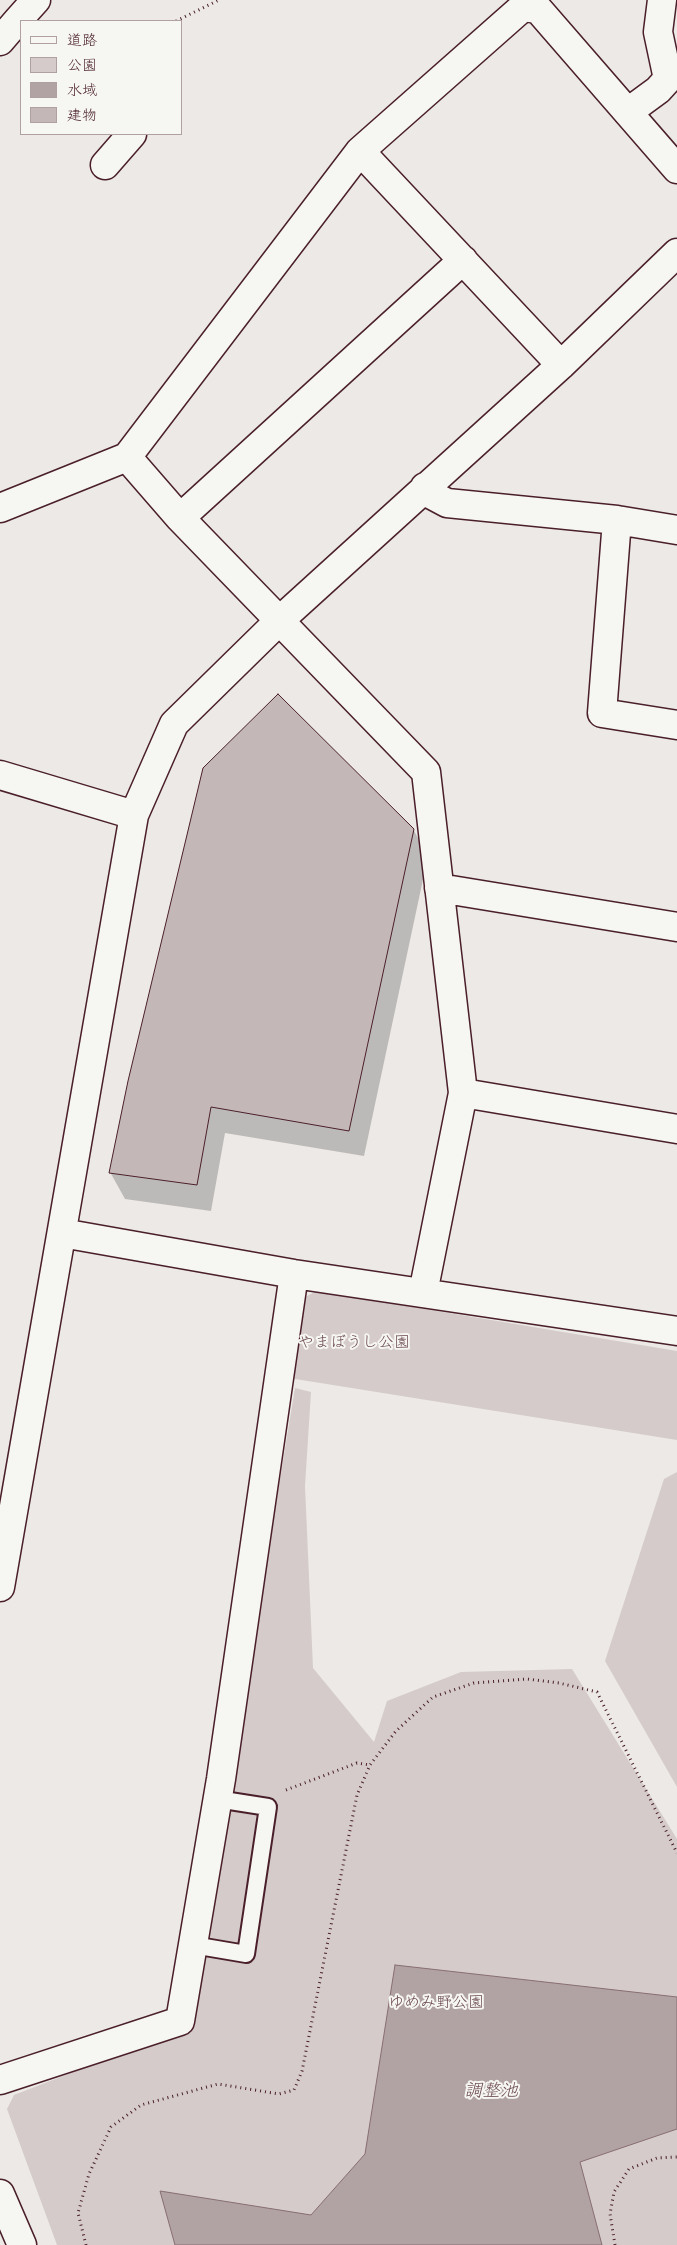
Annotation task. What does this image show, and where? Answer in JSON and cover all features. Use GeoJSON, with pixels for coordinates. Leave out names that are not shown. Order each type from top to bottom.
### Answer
{"type":"FeatureCollection","features":[{"type":"Feature","properties":{"kind":"street"},"geometry":{"type":"LineString","coordinates":[[628,112],[658,90],[668,79],[658,32],[662,0]]}},
{"type":"Feature","properties":{"kind":"street"},"geometry":{"type":"LineString","coordinates":[[0,508],[126,456],[360,151],[523,7],[538,9],[677,169]]}},
{"type":"Feature","properties":{"kind":"street"},"geometry":{"type":"LineString","coordinates":[[0,41],[25,14]]}},
{"type":"Feature","properties":{"kind":"street"},"geometry":{"type":"LineString","coordinates":[[104,165],[131,135]]}},
{"type":"Feature","properties":{"kind":"street"},"geometry":{"type":"LineString","coordinates":[[360,151],[561,365]]}},
{"type":"Feature","properties":{"kind":"street"},"geometry":{"type":"LineString","coordinates":[[0,1586],[134,814],[174,724],[279,621],[561,365],[677,253]]}},
{"type":"Feature","properties":{"kind":"street"},"geometry":{"type":"LineString","coordinates":[[180,518],[463,260]]}},
{"type":"Feature","properties":{"kind":"street"},"geometry":{"type":"LineString","coordinates":[[126,456],[180,518],[426,772],[463,1093],[422,1293]]}},
{"type":"Feature","properties":{"kind":"street"},"geometry":{"type":"LineString","coordinates":[[425,487],[432,495],[447,503],[617,520],[677,530]]}},
{"type":"Feature","properties":{"kind":"street"},"geometry":{"type":"LineString","coordinates":[[617,520],[602,713],[677,725]]}},
{"type":"Feature","properties":{"kind":"street"},"geometry":{"type":"LineString","coordinates":[[0,775],[134,814]]}},
{"type":"Feature","properties":{"kind":"street"},"geometry":{"type":"LineString","coordinates":[[439,888],[677,927]]}},
{"type":"Feature","properties":{"kind":"street"},"geometry":{"type":"LineString","coordinates":[[463,1093],[677,1128]]}},
{"type":"Feature","properties":{"kind":"street"},"geometry":{"type":"LineString","coordinates":[[62,1233],[294,1274],[677,1331]]}},
{"type":"Feature","properties":{"kind":"street"},"geometry":{"type":"LineString","coordinates":[[0,2080],[180,2021],[217,1800],[294,1274]]}},
{"type":"Feature","properties":{"kind":"street"},"geometry":{"type":"LineString","coordinates":[[0,2194],[22,2245]]}},
{"type":"Feature","properties":{"kind":"lane"},"geometry":{"type":"LineString","coordinates":[[193,1944],[246,1954],[268,1807],[217,1800]]}},
{"type":"Feature","properties":{"kind":"path"},"geometry":{"type":"LineString","coordinates":[[178,20],[219,0]]}},
{"type":"Feature","properties":{"kind":"path"},"geometry":{"type":"LineString","coordinates":[[86,2245],[78,2213],[88,2174],[111,2127],[140,2104],[218,2084],[279,2094],[294,2090],[302,2071],[358,1795],[370,1765],[396,1731],[433,1697],[474,1683],[527,1679],[560,1683],[597,1692],[677,1853]]}},
{"type":"Feature","properties":{"kind":"path"},"geometry":{"type":"LineString","coordinates":[[284,1791],[357,1763],[370,1765]]}},
{"type":"Feature","properties":{"kind":"path"},"geometry":{"type":"LineString","coordinates":[[615,2245],[610,2214],[614,2192],[629,2169],[657,2158],[677,2157]]}},
{"type":"Feature","properties":{"kind":"green space","name":"やまぼうし公園"},"geometry":{"type":"Polygon","coordinates":[[[317,1291],[677,1351],[677,1440],[289,1378],[303,1298],[317,1291]]]}},
{"type":"Feature","properties":{"kind":"green space","name":"ゆめみ野公園"},"geometry":{"type":"Polygon","coordinates":[[[295,1388],[311,1392],[305,1486],[313,1668],[374,1742],[387,1701],[461,1672],[572,1669],[677,1839],[677,2245],[57,2245],[7,2109],[14,2095],[190,2027],[295,1388]]]}},
{"type":"Feature","properties":{"kind":"green space"},"geometry":{"type":"Polygon","coordinates":[[[677,1472],[677,1787],[605,1661],[664,1479],[677,1472]]]}},
{"type":"Feature","properties":{"kind":"water","name":"調整池"},"geometry":{"type":"Polygon","coordinates":[[[395,1965],[677,1997],[677,2129],[580,2162],[602,2245],[175,2245],[160,2191],[311,2215],[365,2154],[395,1965]]]}},
{"type":"Feature","properties":{"kind":"building"},"geometry":{"type":"Polygon","coordinates":[[[278,694],[414,829],[349,1131],[211,1107],[197,1185],[109,1173],[128,1081],[203,768],[278,694]]]}}]}
